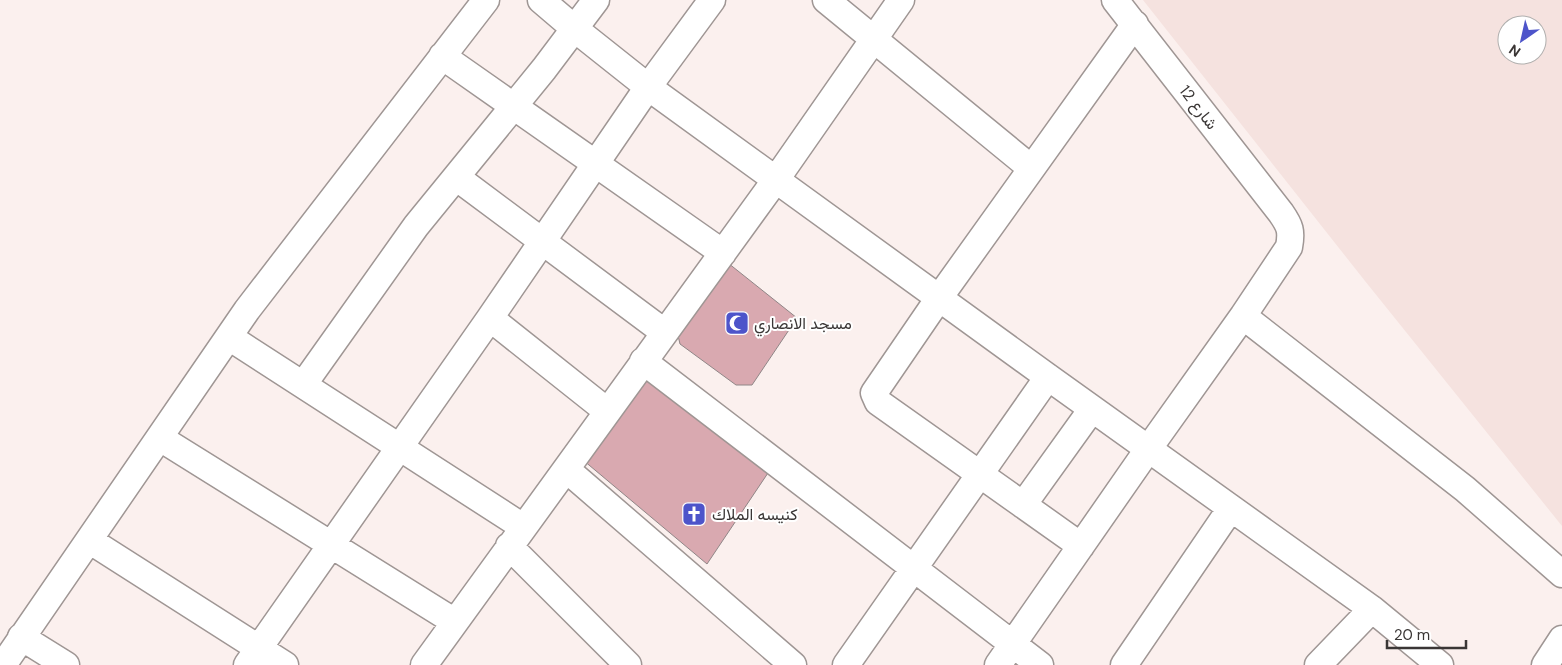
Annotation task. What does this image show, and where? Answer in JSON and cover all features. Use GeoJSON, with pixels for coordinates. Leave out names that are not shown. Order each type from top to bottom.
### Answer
{"type":"FeatureCollection","features":[{"type":"Feature","properties":{"kind":"street"},"geometry":{"type":"LineString","coordinates":[[3,665],[269,281],[486,0]]}},
{"type":"Feature","properties":{"kind":"street"},"geometry":{"type":"LineString","coordinates":[[541,0],[648,87],[777,178],[938,298],[1372,609],[1440,665]]}},
{"type":"Feature","properties":{"kind":"street"},"geometry":{"type":"LineString","coordinates":[[304,385],[393,257],[514,107],[596,0]]}},
{"type":"Feature","properties":{"kind":"street"},"geometry":{"type":"LineString","coordinates":[[253,657],[490,318],[648,87],[712,0]]}},
{"type":"Feature","properties":{"kind":"street"},"geometry":{"type":"LineString","coordinates":[[826,0],[1031,168]]}},
{"type":"Feature","properties":{"kind":"street"},"geometry":{"type":"LineString","coordinates":[[424,665],[777,178],[901,0]]}},
{"type":"Feature","properties":{"kind":"street","name":"شارع 12"},"geometry":{"type":"LineString","coordinates":[[998,665],[1243,316],[1289,247],[1291,236],[1289,225],[1281,213],[1115,0]]}},
{"type":"Feature","properties":{"kind":"street"},"geometry":{"type":"LineString","coordinates":[[1081,546],[878,402],[874,393],[938,298],[1134,24]]}},
{"type":"Feature","properties":{"kind":"street"},"geometry":{"type":"LineString","coordinates":[[442,56],[723,252]]}},
{"type":"Feature","properties":{"kind":"street"},"geometry":{"type":"LineString","coordinates":[[456,177],[664,332]]}},
{"type":"Feature","properties":{"kind":"street"},"geometry":{"type":"LineString","coordinates":[[1243,316],[1465,489],[1562,574]]}},
{"type":"Feature","properties":{"kind":"street"},"geometry":{"type":"LineString","coordinates":[[490,318],[608,411]]}},
{"type":"Feature","properties":{"kind":"street"},"geometry":{"type":"LineString","coordinates":[[229,337],[400,447],[516,536],[628,665]]}},
{"type":"Feature","properties":{"kind":"street"},"geometry":{"type":"LineString","coordinates":[[643,361],[1040,665]]}},
{"type":"Feature","properties":{"kind":"street"},"geometry":{"type":"LineString","coordinates":[[846,665],[1048,377]]}},
{"type":"Feature","properties":{"kind":"street"},"geometry":{"type":"LineString","coordinates":[[1023,505],[1092,409]]}},
{"type":"Feature","properties":{"kind":"street"},"geometry":{"type":"LineString","coordinates":[[160,438],[454,622]]}},
{"type":"Feature","properties":{"kind":"street"},"geometry":{"type":"LineString","coordinates":[[566,468],[793,665]]}},
{"type":"Feature","properties":{"kind":"street"},"geometry":{"type":"LineString","coordinates":[[1124,665],[1231,508]]}},
{"type":"Feature","properties":{"kind":"street"},"geometry":{"type":"LineString","coordinates":[[89,540],[253,657],[285,665]]}},
{"type":"Feature","properties":{"kind":"street"},"geometry":{"type":"LineString","coordinates":[[1318,665],[1372,609]]}},
{"type":"Feature","properties":{"kind":"street"},"geometry":{"type":"LineString","coordinates":[[21,637],[66,665]]}},
{"type":"Feature","properties":{"kind":"street"},"geometry":{"type":"LineString","coordinates":[[1545,665],[1562,639]]}},
{"type":"Feature","properties":{"kind":"shaded area"},"geometry":{"type":"Polygon","coordinates":[[[1143,0],[1562,0],[1562,526],[1365,281],[1143,0]]]}},
{"type":"Feature","properties":{"kind":"building","name":"مسجد الانصاري"},"geometry":{"type":"Polygon","coordinates":[[[723,259],[797,318],[752,385],[736,385],[680,344],[676,327],[723,259]]]}},
{"type":"Feature","properties":{"kind":"building","name":"كنيسه الملاك"},"geometry":{"type":"Polygon","coordinates":[[[644,370],[774,464],[707,564],[583,460],[644,370]]]}},
{"type":"Feature","properties":{"kind":"place","name":"مسجد الانصاري"},"geometry":{"type":"Point","coordinates":[737,323]}},
{"type":"Feature","properties":{"kind":"place","name":"كنيسه الملاك"},"geometry":{"type":"Point","coordinates":[694,514]}}]}
